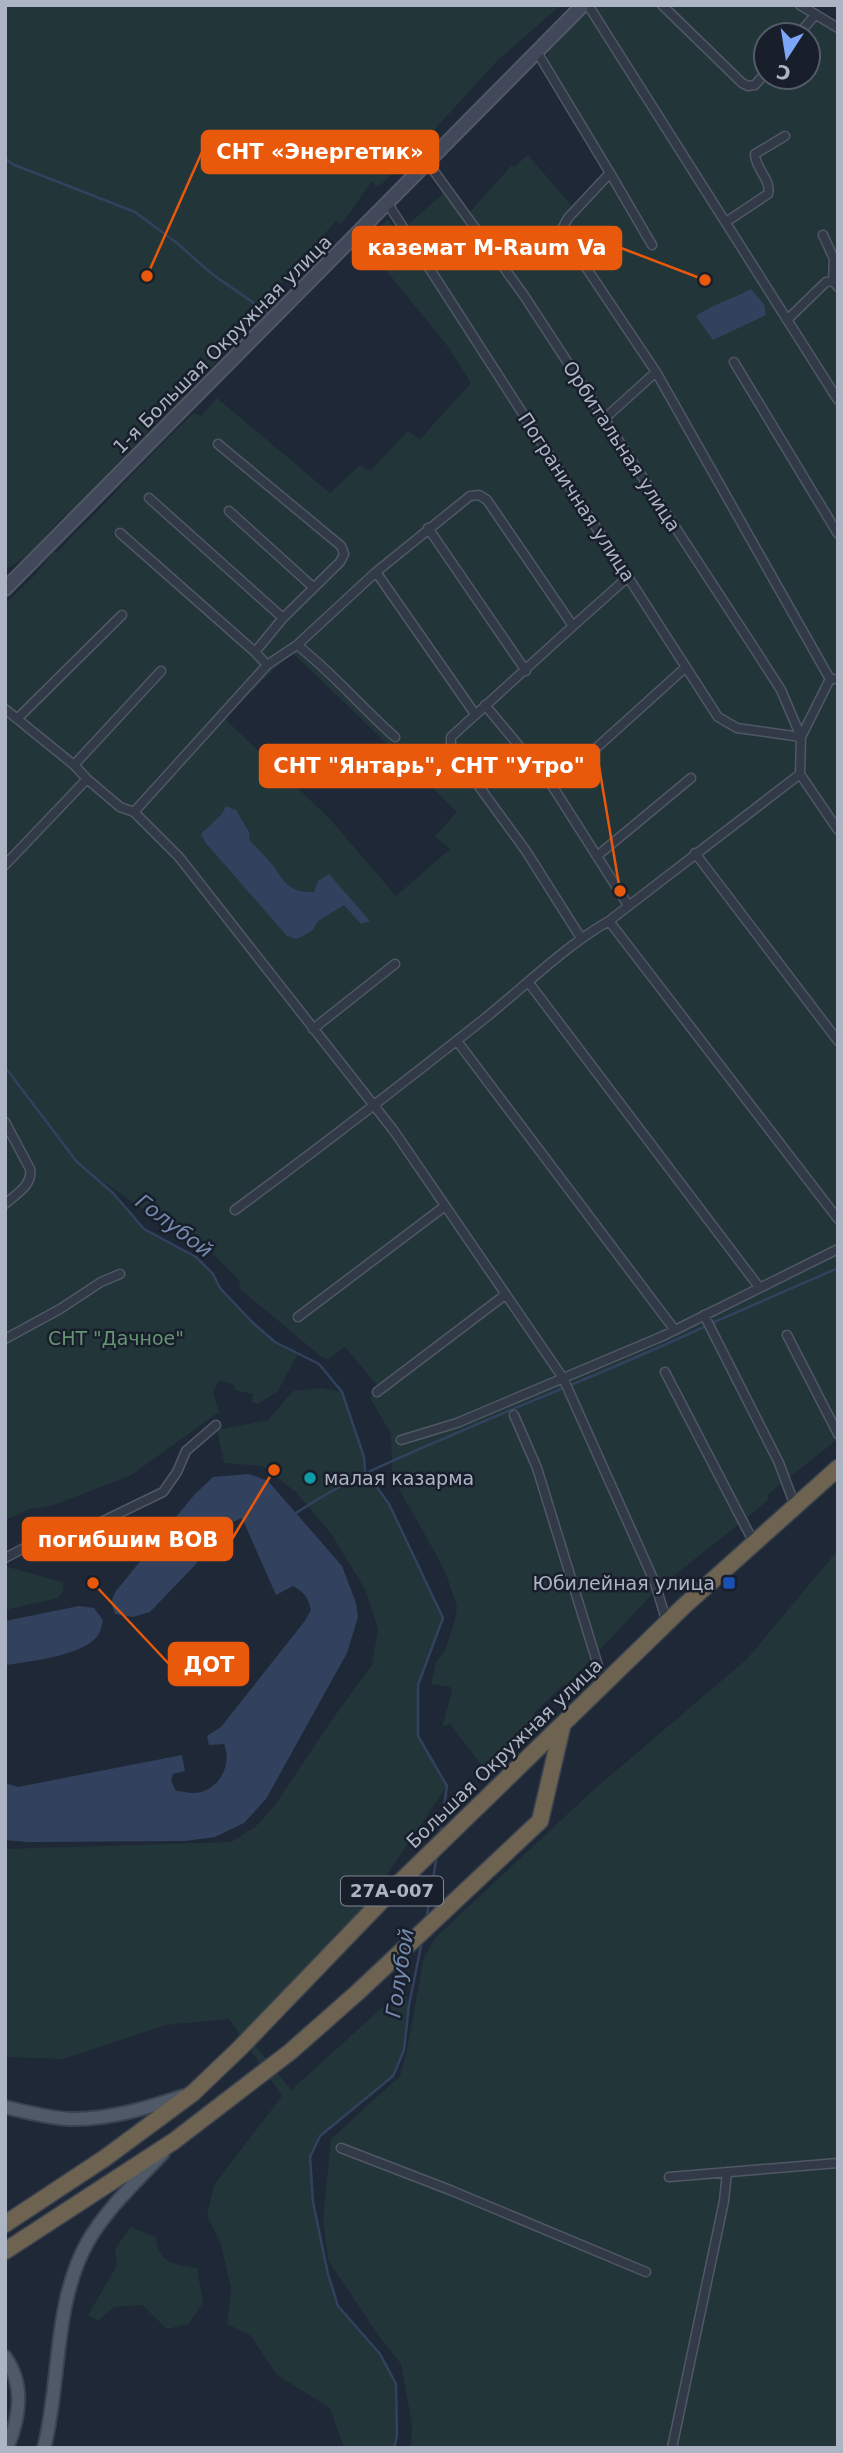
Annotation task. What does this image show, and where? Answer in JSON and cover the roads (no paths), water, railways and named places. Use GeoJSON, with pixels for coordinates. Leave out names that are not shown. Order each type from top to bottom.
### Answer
{"type":"FeatureCollection","features":[{"type":"Feature","properties":{"kind":"highway","name":"Большая Окружная улица"},"geometry":{"type":"LineString","coordinates":[[5,2224],[133,2138],[193,2093],[394,1889],[667,1623],[838,1468]]}},
{"type":"Feature","properties":{"kind":"highway"},"geometry":{"type":"LineString","coordinates":[[5,2251],[174,2141],[290,2052],[359,1992],[540,1821],[562,1727]]}},
{"type":"Feature","properties":{"kind":"main road"},"geometry":{"type":"LineString","coordinates":[[5,2107],[43,2116],[94,2118],[140,2109],[193,2093]]}},
{"type":"Feature","properties":{"kind":"main road"},"geometry":{"type":"LineString","coordinates":[[44,2448],[68,2295],[86,2244],[115,2204],[174,2141]]}},
{"type":"Feature","properties":{"kind":"main road"},"geometry":{"type":"LineString","coordinates":[[5,2357],[12,2366],[18,2383],[19,2400],[18,2416],[7,2448]]}},
{"type":"Feature","properties":{"kind":"street","name":"1-я Большая Окружная улица"},"geometry":{"type":"LineString","coordinates":[[5,589],[586,5]]}},
{"type":"Feature","properties":{"kind":"street"},"geometry":{"type":"LineString","coordinates":[[586,5],[838,400]]}},
{"type":"Feature","properties":{"kind":"street"},"geometry":{"type":"LineString","coordinates":[[662,5],[742,83],[752,85]]}},
{"type":"Feature","properties":{"kind":"street"},"geometry":{"type":"LineString","coordinates":[[800,5],[838,28]]}},
{"type":"Feature","properties":{"kind":"street"},"geometry":{"type":"LineString","coordinates":[[810,21],[815,15]]}},
{"type":"Feature","properties":{"kind":"street"},"geometry":{"type":"LineString","coordinates":[[537,52],[652,245]]}},
{"type":"Feature","properties":{"kind":"street"},"geometry":{"type":"LineString","coordinates":[[726,222],[768,194],[770,187],[755,161],[755,154],[785,136]]}},
{"type":"Feature","properties":{"kind":"street","name":"Орбитальная улица"},"geometry":{"type":"LineString","coordinates":[[428,163],[523,294],[781,690],[801,737]]}},
{"type":"Feature","properties":{"kind":"street"},"geometry":{"type":"LineString","coordinates":[[610,173],[568,218],[563,227],[565,236],[656,372],[834,679],[801,737],[800,774],[838,830]]}},
{"type":"Feature","properties":{"kind":"street","name":"Пограничная улица"},"geometry":{"type":"LineString","coordinates":[[388,204],[718,717],[737,727],[801,737]]}},
{"type":"Feature","properties":{"kind":"street"},"geometry":{"type":"LineString","coordinates":[[787,320],[826,282],[836,284],[834,259],[823,235]]}},
{"type":"Feature","properties":{"kind":"street"},"geometry":{"type":"LineString","coordinates":[[734,362],[838,534]]}},
{"type":"Feature","properties":{"kind":"street"},"geometry":{"type":"LineString","coordinates":[[604,419],[656,372]]}},
{"type":"Feature","properties":{"kind":"street"},"geometry":{"type":"LineString","coordinates":[[218,444],[341,546],[344,554],[340,562],[283,618],[255,652]]}},
{"type":"Feature","properties":{"kind":"street"},"geometry":{"type":"LineString","coordinates":[[134,813],[267,665],[296,645],[376,572],[470,496],[479,495],[487,500],[573,626]]}},
{"type":"Feature","properties":{"kind":"street"},"geometry":{"type":"LineString","coordinates":[[149,498],[283,618]]}},
{"type":"Feature","properties":{"kind":"street"},"geometry":{"type":"LineString","coordinates":[[229,511],[313,587]]}},
{"type":"Feature","properties":{"kind":"street"},"geometry":{"type":"LineString","coordinates":[[428,528],[526,671]]}},
{"type":"Feature","properties":{"kind":"street"},"geometry":{"type":"LineString","coordinates":[[120,533],[267,665]]}},
{"type":"Feature","properties":{"kind":"street"},"geometry":{"type":"LineString","coordinates":[[376,572],[475,714]]}},
{"type":"Feature","properties":{"kind":"street"},"geometry":{"type":"LineString","coordinates":[[582,938],[526,851],[451,748],[452,737],[628,577]]}},
{"type":"Feature","properties":{"kind":"street"},"geometry":{"type":"LineString","coordinates":[[18,719],[122,615]]}},
{"type":"Feature","properties":{"kind":"street"},"geometry":{"type":"LineString","coordinates":[[296,645],[314,658],[360,707],[395,737]]}},
{"type":"Feature","properties":{"kind":"street"},"geometry":{"type":"LineString","coordinates":[[553,787],[686,667]]}},
{"type":"Feature","properties":{"kind":"street"},"geometry":{"type":"LineString","coordinates":[[74,765],[161,671]]}},
{"type":"Feature","properties":{"kind":"street"},"geometry":{"type":"LineString","coordinates":[[485,705],[553,787],[628,905]]}},
{"type":"Feature","properties":{"kind":"street"},"geometry":{"type":"LineString","coordinates":[[5,709],[74,765],[120,807],[134,813],[179,857],[394,1131],[563,1378],[655,1583],[667,1623]]}},
{"type":"Feature","properties":{"kind":"street"},"geometry":{"type":"LineString","coordinates":[[235,1210],[457,1041],[582,938],[609,921],[800,774]]}},
{"type":"Feature","properties":{"kind":"street"},"geometry":{"type":"LineString","coordinates":[[597,856],[691,778]]}},
{"type":"Feature","properties":{"kind":"street"},"geometry":{"type":"LineString","coordinates":[[5,864],[87,779]]}},
{"type":"Feature","properties":{"kind":"street"},"geometry":{"type":"LineString","coordinates":[[695,853],[838,1041]]}},
{"type":"Feature","properties":{"kind":"street"},"geometry":{"type":"LineString","coordinates":[[609,921],[838,1219]]}},
{"type":"Feature","properties":{"kind":"street"},"geometry":{"type":"LineString","coordinates":[[313,1030],[395,964]]}},
{"type":"Feature","properties":{"kind":"street"},"geometry":{"type":"LineString","coordinates":[[529,983],[759,1287]]}},
{"type":"Feature","properties":{"kind":"street"},"geometry":{"type":"LineString","coordinates":[[457,1041],[674,1329]]}},
{"type":"Feature","properties":{"kind":"street"},"geometry":{"type":"LineString","coordinates":[[5,1122],[32,1177],[5,1204]]}},
{"type":"Feature","properties":{"kind":"street"},"geometry":{"type":"LineString","coordinates":[[298,1317],[445,1206]]}},
{"type":"Feature","properties":{"kind":"street"},"geometry":{"type":"LineString","coordinates":[[401,1440],[457,1423],[563,1378],[674,1329],[838,1249]]}},
{"type":"Feature","properties":{"kind":"street"},"geometry":{"type":"LineString","coordinates":[[5,1339],[120,1273]]}},
{"type":"Feature","properties":{"kind":"street"},"geometry":{"type":"LineString","coordinates":[[377,1392],[505,1296]]}},
{"type":"Feature","properties":{"kind":"street"},"geometry":{"type":"LineString","coordinates":[[704,1314],[779,1464],[795,1506]]}},
{"type":"Feature","properties":{"kind":"street"},"geometry":{"type":"LineString","coordinates":[[787,1335],[838,1434]]}},
{"type":"Feature","properties":{"kind":"street"},"geometry":{"type":"LineString","coordinates":[[665,1372],[754,1543]]}},
{"type":"Feature","properties":{"kind":"street"},"geometry":{"type":"LineString","coordinates":[[514,1416],[537,1468],[604,1685]]}},
{"type":"Feature","properties":{"kind":"street"},"geometry":{"type":"LineString","coordinates":[[5,1558],[49,1535],[97,1524],[163,1492],[177,1472],[186,1451],[216,1425]]}},
{"type":"Feature","properties":{"kind":"street"},"geometry":{"type":"LineString","coordinates":[[341,2148],[450,2190],[646,2272]]}},
{"type":"Feature","properties":{"kind":"street"},"geometry":{"type":"LineString","coordinates":[[669,2177],[838,2163]]}},
{"type":"Feature","properties":{"kind":"street"},"geometry":{"type":"LineString","coordinates":[[672,2448],[724,2201],[727,2172]]}},
{"type":"Feature","properties":{"kind":"water"},"geometry":{"type":"Polygon","coordinates":[[[751,289],[764,304],[766,315],[713,340],[696,316],[751,289]]]}},
{"type":"Feature","properties":{"kind":"water"},"geometry":{"type":"Polygon","coordinates":[[[226,806],[236,810],[250,834],[249,840],[287,884],[297,890],[314,892],[318,881],[329,874],[370,921],[361,924],[344,905],[318,921],[313,930],[297,939],[287,936],[201,834],[222,814],[226,806]]]}},
{"type":"Feature","properties":{"kind":"water"},"geometry":{"type":"Polygon","coordinates":[[[249,1474],[268,1481],[342,1566],[356,1603],[358,1617],[347,1653],[266,1799],[244,1823],[215,1837],[185,1841],[5,1840],[5,1783],[18,1787],[182,1755],[185,1771],[173,1774],[171,1781],[176,1791],[202,1792],[216,1783],[221,1776],[226,1761],[224,1744],[209,1745],[207,1736],[221,1727],[304,1622],[311,1610],[307,1598],[293,1586],[276,1595],[242,1518],[226,1525],[195,1565],[150,1612],[133,1617],[115,1614],[111,1602],[116,1591],[194,1495],[213,1477],[249,1474]]]}},
{"type":"Feature","properties":{"kind":"water"},"geometry":{"type":"Polygon","coordinates":[[[79,1606],[94,1608],[103,1620],[99,1633],[92,1642],[56,1656],[5,1665],[5,1621],[79,1606]]]}},
{"type":"Feature","properties":{"kind":"waterway"},"geometry":{"type":"LineString","coordinates":[[5,158],[12,164],[135,212],[177,243],[212,274],[268,313]]}},
{"type":"Feature","properties":{"kind":"waterway","name":"Голубой"},"geometry":{"type":"LineString","coordinates":[[5,1067],[77,1162],[113,1193],[144,1229],[196,1257],[252,1322],[275,1342],[319,1364],[342,1392],[364,1457],[365,1471]]}},
{"type":"Feature","properties":{"kind":"waterway"},"geometry":{"type":"LineString","coordinates":[[712,1323],[838,1268]]}},
{"type":"Feature","properties":{"kind":"waterway"},"geometry":{"type":"LineString","coordinates":[[296,1513],[391,1461],[706,1326]]}},
{"type":"Feature","properties":{"kind":"waterway","name":"Голубой"},"geometry":{"type":"LineString","coordinates":[[368,1475],[389,1504],[443,1618],[418,1685],[418,1736],[447,1786],[440,1834]]}},
{"type":"Feature","properties":{"kind":"waterway","name":"Голубой"},"geometry":{"type":"LineString","coordinates":[[426,1921],[437,1855]]}},
{"type":"Feature","properties":{"kind":"waterway","name":"Голубой"},"geometry":{"type":"LineString","coordinates":[[394,2448],[397,2436],[396,2384],[380,2354],[338,2306],[328,2274],[313,2202],[310,2157],[320,2136],[393,2076],[404,2050],[409,2005],[422,1941]]}},
{"type":"Feature","properties":{"kind":"place","name":"СНТ «Энергетик»"},"geometry":{"type":"Point","coordinates":[147,276]}},
{"type":"Feature","properties":{"kind":"place","name":"каземат M-Raum Va"},"geometry":{"type":"Point","coordinates":[705,280]}},
{"type":"Feature","properties":{"kind":"place","name":"СНТ \"Янтарь\", СНТ \"Утро\""},"geometry":{"type":"Point","coordinates":[620,891]}},
{"type":"Feature","properties":{"kind":"place","name":"погибшим ВОВ"},"geometry":{"type":"Point","coordinates":[274,1470]}},
{"type":"Feature","properties":{"kind":"place","name":"малая казарма"},"geometry":{"type":"Point","coordinates":[310,1478]}},
{"type":"Feature","properties":{"kind":"place","name":"ДОТ"},"geometry":{"type":"Point","coordinates":[93,1583]}},
{"type":"Feature","properties":{"kind":"place","name":"Юбилейная улица"},"geometry":{"type":"Point","coordinates":[729,1583]}},
{"type":"Feature","properties":{"kind":"park label","name":"СНТ \"Дачное\""},"geometry":{"type":"Point","coordinates":[116,1338]}}]}
